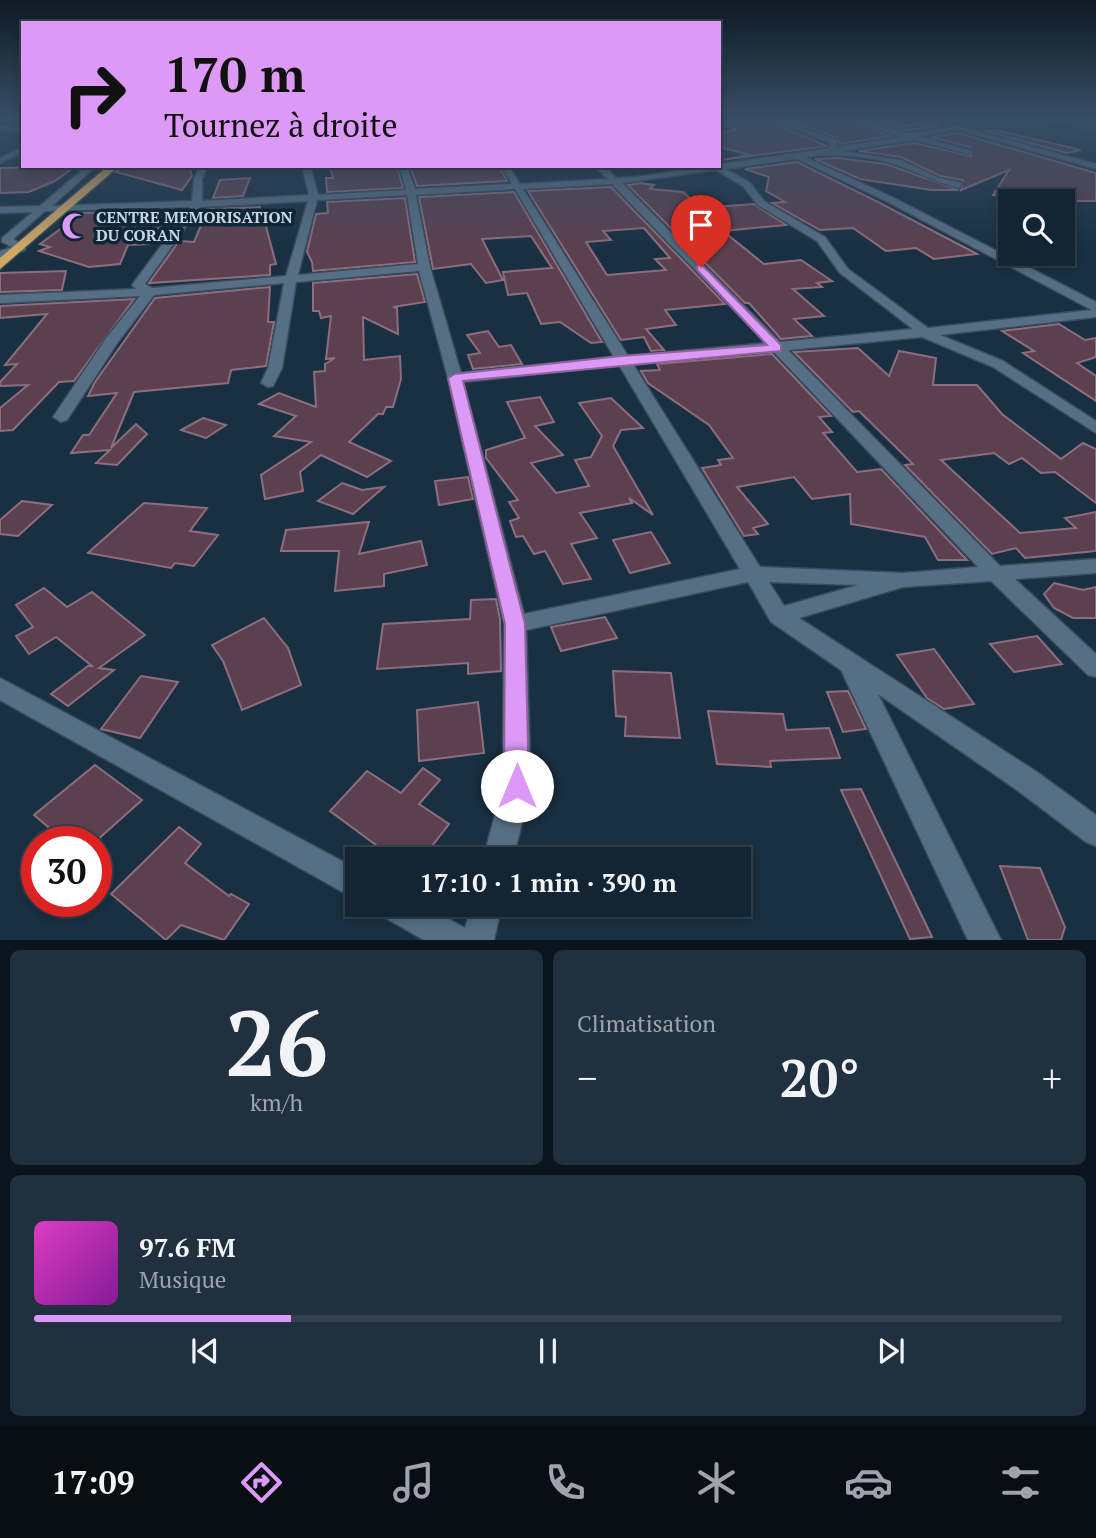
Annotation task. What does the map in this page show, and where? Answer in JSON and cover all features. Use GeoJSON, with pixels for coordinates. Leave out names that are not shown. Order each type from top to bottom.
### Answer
{"type":"FeatureCollection","features":[{"type":"Feature","properties":{"kind":"highway"},"geometry":{"type":"LineString","coordinates":[[0,265],[112,168]]}},
{"type":"Feature","properties":{"kind":"street"},"geometry":{"type":"LineString","coordinates":[[0,210],[197,204],[411,190],[616,181],[760,163]]}},
{"type":"Feature","properties":{"kind":"street"},"geometry":{"type":"LineString","coordinates":[[812,163],[891,200],[1096,307]]}},
{"type":"Feature","properties":{"kind":"street"},"geometry":{"type":"LineString","coordinates":[[900,163],[936,180],[959,185]]}},
{"type":"Feature","properties":{"kind":"street"},"geometry":{"type":"LineString","coordinates":[[20,248],[6,240],[90,168]]}},
{"type":"Feature","properties":{"kind":"street"},"geometry":{"type":"LineString","coordinates":[[150,292],[138,285],[197,204],[198,179],[203,168]]}},
{"type":"Feature","properties":{"kind":"street"},"geometry":{"type":"LineString","coordinates":[[268,383],[275,368],[290,278],[314,196],[307,168]]}},
{"type":"Feature","properties":{"kind":"street"},"geometry":{"type":"LineString","coordinates":[[404,168],[411,190],[424,267],[455,378],[515,624],[517,786],[501,847]]}},
{"type":"Feature","properties":{"kind":"street"},"geometry":{"type":"LineString","coordinates":[[506,168],[779,616],[1027,781],[1096,832]]}},
{"type":"Feature","properties":{"kind":"street"},"geometry":{"type":"LineString","coordinates":[[601,168],[993,571],[1096,668]]}},
{"type":"Feature","properties":{"kind":"street"},"geometry":{"type":"LineString","coordinates":[[719,169],[746,184],[761,203],[821,239],[844,271],[926,334],[998,364],[1096,428]]}},
{"type":"Feature","properties":{"kind":"street"},"geometry":{"type":"LineString","coordinates":[[0,255],[20,248]]}},
{"type":"Feature","properties":{"kind":"street"},"geometry":{"type":"LineString","coordinates":[[0,299],[150,292],[424,267]]}},
{"type":"Feature","properties":{"kind":"street"},"geometry":{"type":"LineString","coordinates":[[61,417],[112,340],[150,292]]}},
{"type":"Feature","properties":{"kind":"street"},"geometry":{"type":"LineString","coordinates":[[455,378],[621,360],[926,334],[1096,313]]}},
{"type":"Feature","properties":{"kind":"street"},"geometry":{"type":"LineString","coordinates":[[515,624],[753,574],[903,580],[993,571],[1096,566]]}},
{"type":"Feature","properties":{"kind":"street"},"geometry":{"type":"LineString","coordinates":[[779,616],[903,580]]}},
{"type":"Feature","properties":{"kind":"street"},"geometry":{"type":"LineString","coordinates":[[851,665],[985,940]]}},
{"type":"Feature","properties":{"kind":"street"},"geometry":{"type":"LineString","coordinates":[[0,688],[345,878]]}},
{"type":"Feature","properties":{"kind":"street"},"geometry":{"type":"LineString","coordinates":[[415,917],[456,940]]}},
{"type":"Feature","properties":{"kind":"street"},"geometry":{"type":"LineString","coordinates":[[478,940],[484,917]]}},
{"type":"Feature","properties":{"kind":"building"},"geometry":{"type":"Polygon","coordinates":[[[799,163],[977,254],[934,259],[916,248],[886,251],[853,228],[820,230],[772,203],[785,202],[766,191],[769,177],[745,169],[799,163]]]}},
{"type":"Feature","properties":{"kind":"building"},"geometry":{"type":"Polygon","coordinates":[[[824,163],[886,164],[959,190],[931,190],[860,179],[824,163]]]}},
{"type":"Feature","properties":{"kind":"building"},"geometry":{"type":"Polygon","coordinates":[[[913,163],[1061,163],[1096,173],[1096,201],[1075,201],[1075,189],[998,189],[998,196],[993,195],[1009,170],[961,190],[963,180],[940,176],[913,163]]]}},
{"type":"Feature","properties":{"kind":"building"},"geometry":{"type":"Polygon","coordinates":[[[0,168],[73,168],[55,181],[29,192],[0,193],[0,168]]]}},
{"type":"Feature","properties":{"kind":"building"},"geometry":{"type":"Polygon","coordinates":[[[120,168],[190,168],[192,176],[182,190],[116,172],[120,168]]]}},
{"type":"Feature","properties":{"kind":"building"},"geometry":{"type":"Polygon","coordinates":[[[330,168],[398,168],[403,188],[327,192],[326,178],[333,178],[330,168]]]}},
{"type":"Feature","properties":{"kind":"building"},"geometry":{"type":"Polygon","coordinates":[[[411,168],[500,168],[507,181],[417,186],[411,168]]]}},
{"type":"Feature","properties":{"kind":"building"},"geometry":{"type":"Polygon","coordinates":[[[250,178],[243,196],[213,198],[220,180],[250,178]]]}},
{"type":"Feature","properties":{"kind":"building"},"geometry":{"type":"Polygon","coordinates":[[[628,185],[654,185],[650,189],[683,192],[701,208],[754,204],[786,225],[723,231],[764,264],[801,260],[832,281],[817,283],[822,287],[793,289],[824,316],[794,319],[812,336],[781,339],[749,303],[745,303],[628,185]]]}},
{"type":"Feature","properties":{"kind":"building"},"geometry":{"type":"Polygon","coordinates":[[[611,187],[725,304],[665,310],[676,325],[646,329],[664,350],[651,351],[644,337],[621,340],[528,191],[611,187]],[[644,228],[603,231],[611,240],[586,242],[607,275],[666,270],[655,259],[670,258],[644,228]]]}},
{"type":"Feature","properties":{"kind":"building"},"geometry":{"type":"Polygon","coordinates":[[[514,192],[602,342],[591,343],[560,322],[541,324],[527,293],[508,295],[503,272],[552,268],[531,236],[482,239],[503,280],[486,283],[471,264],[433,269],[419,197],[514,192]]]}},
{"type":"Feature","properties":{"kind":"building"},"geometry":{"type":"Polygon","coordinates":[[[405,198],[415,262],[313,271],[307,252],[316,214],[328,213],[327,202],[405,198]]]}},
{"type":"Feature","properties":{"kind":"building"},"geometry":{"type":"Polygon","coordinates":[[[260,207],[261,225],[265,223],[276,264],[270,265],[270,275],[149,283],[179,241],[194,242],[208,209],[260,207]]]}},
{"type":"Feature","properties":{"kind":"building"},"geometry":{"type":"Polygon","coordinates":[[[165,211],[157,221],[164,221],[149,244],[128,245],[120,264],[89,267],[39,251],[50,247],[40,244],[82,213],[165,211]]]}},
{"type":"Feature","properties":{"kind":"building"},"geometry":{"type":"Polygon","coordinates":[[[66,271],[62,290],[0,292],[0,273],[66,271]]]}},
{"type":"Feature","properties":{"kind":"building"},"geometry":{"type":"Polygon","coordinates":[[[417,274],[425,302],[393,307],[397,308],[398,334],[363,317],[364,360],[400,356],[401,379],[393,407],[386,407],[383,414],[378,414],[349,442],[391,461],[367,477],[321,455],[300,472],[303,491],[265,499],[261,475],[311,442],[274,436],[296,416],[259,404],[279,393],[316,407],[314,372],[325,371],[325,364],[335,358],[326,359],[331,316],[321,318],[319,311],[313,311],[313,283],[417,274]]]}},
{"type":"Feature","properties":{"kind":"building"},"geometry":{"type":"Polygon","coordinates":[[[270,287],[268,322],[274,322],[266,366],[231,370],[228,383],[134,392],[111,448],[136,424],[147,434],[117,465],[96,463],[110,450],[71,453],[83,435],[89,435],[117,393],[88,396],[95,382],[155,298],[270,287]]]}},
{"type":"Feature","properties":{"kind":"building"},"geometry":{"type":"Polygon","coordinates":[[[134,299],[74,381],[59,382],[13,430],[0,431],[0,408],[28,385],[0,386],[0,382],[17,364],[5,365],[47,314],[0,318],[0,306],[134,299]]]}},
{"type":"Feature","properties":{"kind":"building"},"geometry":{"type":"Polygon","coordinates":[[[1059,324],[1085,340],[1096,338],[1096,357],[1077,363],[1096,376],[1096,401],[1023,353],[1034,351],[1002,331],[1059,324]]]}},
{"type":"Feature","properties":{"kind":"building"},"geometry":{"type":"Polygon","coordinates":[[[488,331],[499,347],[511,345],[522,364],[473,369],[468,355],[480,353],[467,335],[488,331]]]}},
{"type":"Feature","properties":{"kind":"building"},"geometry":{"type":"Polygon","coordinates":[[[858,348],[889,376],[899,351],[936,358],[933,385],[977,385],[1002,414],[1061,459],[1083,443],[1096,449],[1096,503],[1055,472],[1041,473],[1022,458],[1009,464],[994,453],[941,460],[1020,533],[1076,528],[1065,518],[1096,512],[1096,551],[1025,558],[1016,548],[992,554],[905,465],[913,464],[859,411],[853,412],[794,352],[858,348]]]}},
{"type":"Feature","properties":{"kind":"building"},"geometry":{"type":"Polygon","coordinates":[[[772,354],[831,416],[819,417],[832,432],[823,433],[857,472],[881,469],[967,560],[938,560],[925,537],[851,524],[850,494],[812,499],[794,477],[737,487],[768,524],[753,528],[758,534],[744,536],[702,468],[721,465],[718,460],[733,458],[709,425],[648,383],[641,371],[660,370],[657,364],[772,354]]]}},
{"type":"Feature","properties":{"kind":"building"},"geometry":{"type":"Polygon","coordinates":[[[540,397],[554,422],[535,426],[563,455],[531,463],[556,493],[589,486],[575,460],[591,457],[602,436],[579,403],[611,398],[643,428],[621,430],[613,446],[653,515],[629,498],[632,503],[580,513],[597,538],[571,544],[591,579],[563,584],[545,551],[534,554],[523,536],[516,537],[510,521],[519,518],[509,502],[518,500],[486,458],[486,450],[525,438],[507,402],[540,397]]]}},
{"type":"Feature","properties":{"kind":"building"},"geometry":{"type":"Polygon","coordinates":[[[203,418],[226,425],[206,438],[181,430],[203,418]]]}},
{"type":"Feature","properties":{"kind":"building"},"geometry":{"type":"Polygon","coordinates":[[[468,477],[473,499],[439,505],[435,481],[468,477]]]}},
{"type":"Feature","properties":{"kind":"building"},"geometry":{"type":"Polygon","coordinates":[[[342,483],[362,490],[384,487],[353,514],[318,501],[342,483]]]}},
{"type":"Feature","properties":{"kind":"building"},"geometry":{"type":"Polygon","coordinates":[[[22,501],[52,505],[18,536],[0,534],[0,520],[22,501]]]}},
{"type":"Feature","properties":{"kind":"building"},"geometry":{"type":"Polygon","coordinates":[[[144,503],[207,508],[190,531],[218,535],[194,566],[175,563],[171,568],[88,553],[144,503]]]}},
{"type":"Feature","properties":{"kind":"building"},"geometry":{"type":"Polygon","coordinates":[[[369,522],[359,554],[421,541],[427,565],[384,574],[384,586],[335,591],[339,551],[281,551],[286,530],[369,522]]]}},
{"type":"Feature","properties":{"kind":"building"},"geometry":{"type":"Polygon","coordinates":[[[651,532],[670,563],[630,573],[613,540],[651,532]]]}},
{"type":"Feature","properties":{"kind":"building"},"geometry":{"type":"Polygon","coordinates":[[[1054,583],[1083,590],[1096,587],[1096,618],[1073,618],[1054,608],[1044,594],[1054,583]]]}},
{"type":"Feature","properties":{"kind":"building"},"geometry":{"type":"Polygon","coordinates":[[[44,588],[67,607],[92,592],[145,635],[99,668],[114,670],[68,706],[51,694],[88,666],[92,666],[56,637],[29,654],[16,636],[33,627],[16,605],[44,588]]]}},
{"type":"Feature","properties":{"kind":"building"},"geometry":{"type":"Polygon","coordinates":[[[496,599],[500,619],[501,671],[468,674],[468,663],[377,669],[383,624],[470,619],[471,600],[496,599]]]}},
{"type":"Feature","properties":{"kind":"building"},"geometry":{"type":"Polygon","coordinates":[[[605,617],[617,638],[561,651],[551,627],[605,617]]]}},
{"type":"Feature","properties":{"kind":"building"},"geometry":{"type":"Polygon","coordinates":[[[264,618],[288,648],[301,685],[242,710],[223,661],[212,645],[264,618]]]}},
{"type":"Feature","properties":{"kind":"building"},"geometry":{"type":"Polygon","coordinates":[[[1037,636],[1062,664],[1014,672],[990,644],[1037,636]]]}},
{"type":"Feature","properties":{"kind":"building"},"geometry":{"type":"Polygon","coordinates":[[[934,649],[974,704],[944,709],[927,698],[897,655],[934,649]]]}},
{"type":"Feature","properties":{"kind":"building"},"geometry":{"type":"Polygon","coordinates":[[[613,671],[671,673],[680,738],[625,736],[626,717],[616,716],[613,671]]]}},
{"type":"Feature","properties":{"kind":"building"},"geometry":{"type":"Polygon","coordinates":[[[141,676],[178,682],[140,738],[101,729],[141,676]]]}},
{"type":"Feature","properties":{"kind":"building"},"geometry":{"type":"Polygon","coordinates":[[[848,691],[866,729],[843,732],[827,692],[848,691]]]}},
{"type":"Feature","properties":{"kind":"building"},"geometry":{"type":"Polygon","coordinates":[[[478,702],[484,753],[419,761],[417,710],[478,702]]]}},
{"type":"Feature","properties":{"kind":"building"},"geometry":{"type":"Polygon","coordinates":[[[708,711],[783,714],[786,730],[829,728],[840,758],[770,761],[771,767],[717,764],[708,711]]]}},
{"type":"Feature","properties":{"kind":"building"},"geometry":{"type":"Polygon","coordinates":[[[95,765],[142,800],[112,827],[47,826],[34,815],[95,765]]]}},
{"type":"Feature","properties":{"kind":"building"},"geometry":{"type":"Polygon","coordinates":[[[423,768],[440,780],[419,804],[449,824],[431,847],[379,847],[330,811],[367,771],[401,793],[423,768]]]}},
{"type":"Feature","properties":{"kind":"building"},"geometry":{"type":"Polygon","coordinates":[[[861,789],[932,937],[910,939],[841,790],[861,789]]]}},
{"type":"Feature","properties":{"kind":"building"},"geometry":{"type":"Polygon","coordinates":[[[179,827],[201,844],[185,863],[229,896],[231,894],[249,904],[224,940],[181,925],[166,940],[112,893],[179,827]]]}},
{"type":"Feature","properties":{"kind":"building"},"geometry":{"type":"Polygon","coordinates":[[[1000,866],[1040,868],[1065,927],[1061,940],[1028,940],[1000,866]]]}},
{"type":"Feature","properties":{"kind":"place","name":"CENTRE MEMORISATION DU CORAN"},"geometry":{"type":"Point","coordinates":[75,226]}},
{"type":"Feature","properties":{"kind":"route"},"geometry":{"type":"LineString","coordinates":[[517,786],[515,624],[455,378],[621,360],[777,348],[701,267]]}}]}
